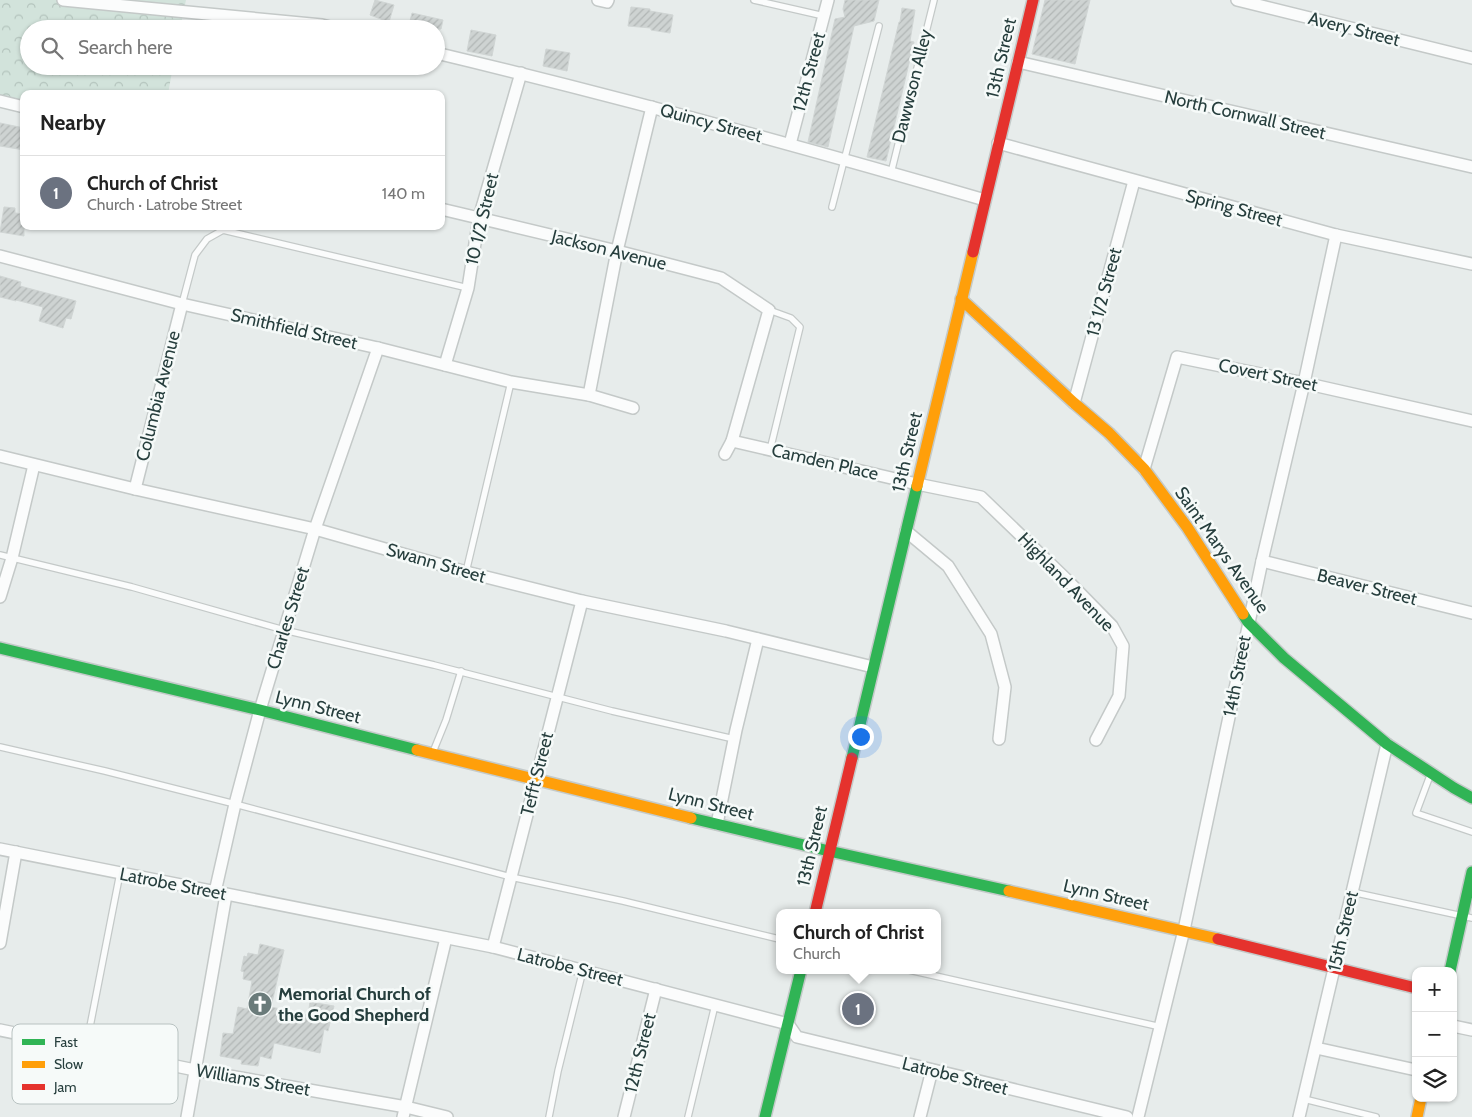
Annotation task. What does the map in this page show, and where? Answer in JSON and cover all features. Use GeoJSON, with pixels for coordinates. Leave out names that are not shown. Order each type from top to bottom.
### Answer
{"type":"FeatureCollection","features":[{"type":"Feature","properties":{"kind":"street"},"geometry":{"type":"LineString","coordinates":[[63,0],[270,20]]}},
{"type":"Feature","properties":{"kind":"street","name":"12th Street"},"geometry":{"type":"LineString","coordinates":[[790,144],[828,0]]}},
{"type":"Feature","properties":{"kind":"street","name":"13th Street"},"geometry":{"type":"LineString","coordinates":[[815,909],[1033,0]]}},
{"type":"Feature","properties":{"kind":"street","name":"Avery Street"},"geometry":{"type":"LineString","coordinates":[[1237,0],[1472,58]]}},
{"type":"Feature","properties":{"kind":"street","name":"Quincy Street"},"geometry":{"type":"LineString","coordinates":[[445,54],[790,144],[843,161],[985,200]]}},
{"type":"Feature","properties":{"kind":"street","name":"North Cornwall Street"},"geometry":{"type":"LineString","coordinates":[[1018,62],[1472,167]]}},
{"type":"Feature","properties":{"kind":"street","name":"10 1/2 Street"},"geometry":{"type":"LineString","coordinates":[[445,365],[468,288],[480,218],[521,73]]}},
{"type":"Feature","properties":{"kind":"street"},"geometry":{"type":"LineString","coordinates":[[0,100],[20,106]]}},
{"type":"Feature","properties":{"kind":"street"},"geometry":{"type":"LineString","coordinates":[[589,395],[617,251],[652,108]]}},
{"type":"Feature","properties":{"kind":"street","name":"Spring Street"},"geometry":{"type":"LineString","coordinates":[[998,143],[1336,235],[1472,264]]}},
{"type":"Feature","properties":{"kind":"street","name":"13 1/2 Street"},"geometry":{"type":"LineString","coordinates":[[1074,403],[1134,181]]}},
{"type":"Feature","properties":{"kind":"street","name":"Jackson Avenue"},"geometry":{"type":"LineString","coordinates":[[445,210],[721,278],[769,310]]}},
{"type":"Feature","properties":{"kind":"street","name":"14th Street"},"geometry":{"type":"LineString","coordinates":[[1138,1117],[1184,930],[1248,622],[1304,383],[1336,235]]}},
{"type":"Feature","properties":{"kind":"street","name":"Smithfield Street"},"geometry":{"type":"LineString","coordinates":[[0,256],[182,304],[378,348],[511,382],[589,395],[633,408]]}},
{"type":"Feature","properties":{"kind":"street","name":"Saint Marys Avenue"},"geometry":{"type":"LineString","coordinates":[[961,299],[1109,433],[1144,469],[1187,527],[1248,622],[1284,658],[1388,744],[1472,798]]}},
{"type":"Feature","properties":{"kind":"street","name":"Columbia Avenue"},"geometry":{"type":"LineString","coordinates":[[135,489],[182,304]]}},
{"type":"Feature","properties":{"kind":"street"},"geometry":{"type":"LineString","coordinates":[[725,454],[732,441],[769,310]]}},
{"type":"Feature","properties":{"kind":"street","name":"Charles Street"},"geometry":{"type":"LineString","coordinates":[[187,1117],[235,804],[260,710],[315,529],[378,348]]}},
{"type":"Feature","properties":{"kind":"street","name":"Covert Street"},"geometry":{"type":"LineString","coordinates":[[1144,469],[1177,357],[1304,383],[1472,421]]}},
{"type":"Feature","properties":{"kind":"street","name":"Camden Place"},"geometry":{"type":"LineString","coordinates":[[732,441],[917,484]]}},
{"type":"Feature","properties":{"kind":"street","name":"Swann Street"},"geometry":{"type":"LineString","coordinates":[[0,456],[135,489],[315,529],[466,572],[582,601],[726,631],[873,667]]}},
{"type":"Feature","properties":{"kind":"street"},"geometry":{"type":"LineString","coordinates":[[0,597],[12,558],[34,465]]}},
{"type":"Feature","properties":{"kind":"street","name":"Highland Avenue"},"geometry":{"type":"LineString","coordinates":[[917,484],[981,497],[1112,626],[1123,646],[1119,696],[1096,740]]}},
{"type":"Feature","properties":{"kind":"street"},"geometry":{"type":"LineString","coordinates":[[906,530],[948,566],[991,634],[1005,687],[999,739]]}},
{"type":"Feature","properties":{"kind":"street","name":"Beaver Street"},"geometry":{"type":"LineString","coordinates":[[1262,560],[1472,613]]}},
{"type":"Feature","properties":{"kind":"street","name":"Tefft Street"},"geometry":{"type":"LineString","coordinates":[[493,947],[582,601]]}},
{"type":"Feature","properties":{"kind":"street"},"geometry":{"type":"LineString","coordinates":[[717,824],[734,739],[758,639]]}},
{"type":"Feature","properties":{"kind":"street","name":"Lynn Street"},"geometry":{"type":"LineString","coordinates":[[0,648],[260,710],[535,780],[829,851],[1184,930],[1412,987]]}},
{"type":"Feature","properties":{"kind":"street","name":"15th Street"},"geometry":{"type":"LineString","coordinates":[[1299,1117],[1388,744]]}},
{"type":"Feature","properties":{"kind":"street","name":"Latrobe Street"},"geometry":{"type":"LineString","coordinates":[[0,849],[493,947],[788,1024],[797,1037],[1127,1117]]}},
{"type":"Feature","properties":{"kind":"street"},"geometry":{"type":"LineString","coordinates":[[0,943],[16,852]]}},
{"type":"Feature","properties":{"kind":"street"},"geometry":{"type":"LineString","coordinates":[[1451,967],[1467,917],[1472,872]]}},
{"type":"Feature","properties":{"kind":"street"},"geometry":{"type":"LineString","coordinates":[[404,1112],[446,938]]}},
{"type":"Feature","properties":{"kind":"street"},"geometry":{"type":"LineString","coordinates":[[765,1117],[800,974]]}},
{"type":"Feature","properties":{"kind":"street","name":"12th Street"},"geometry":{"type":"LineString","coordinates":[[624,1117],[656,989]]}},
{"type":"Feature","properties":{"kind":"street"},"geometry":{"type":"LineString","coordinates":[[1457,1027],[1472,1030]]}},
{"type":"Feature","properties":{"kind":"street"},"geometry":{"type":"LineString","coordinates":[[1316,1048],[1412,1069]]}},
{"type":"Feature","properties":{"kind":"street","name":"Williams Street"},"geometry":{"type":"LineString","coordinates":[[178,1067],[404,1112],[447,1117]]}},
{"type":"Feature","properties":{"kind":"street"},"geometry":{"type":"LineString","coordinates":[[920,1117],[932,1070]]}},
{"type":"Feature","properties":{"kind":"street"},"geometry":{"type":"LineString","coordinates":[[1417,1117],[1420,1102]]}},
{"type":"Feature","properties":{"kind":"lane"},"geometry":{"type":"LineString","coordinates":[[754,0],[824,16]]}},
{"type":"Feature","properties":{"kind":"lane","name":"Dawwson Alley"},"geometry":{"type":"LineString","coordinates":[[891,173],[934,0]]}},
{"type":"Feature","properties":{"kind":"lane"},"geometry":{"type":"LineString","coordinates":[[832,207],[879,26]]}},
{"type":"Feature","properties":{"kind":"lane"},"geometry":{"type":"LineString","coordinates":[[182,304],[196,255],[207,238],[223,230],[468,288]]}},
{"type":"Feature","properties":{"kind":"lane"},"geometry":{"type":"LineString","coordinates":[[769,310],[791,318],[800,328],[770,450]]}},
{"type":"Feature","properties":{"kind":"lane"},"geometry":{"type":"LineString","coordinates":[[466,572],[511,382]]}},
{"type":"Feature","properties":{"kind":"lane"},"geometry":{"type":"LineString","coordinates":[[0,555],[132,587],[284,630],[460,671],[612,711],[734,739]]}},
{"type":"Feature","properties":{"kind":"lane"},"geometry":{"type":"LineString","coordinates":[[433,754],[446,720],[460,671]]}},
{"type":"Feature","properties":{"kind":"lane"},"geometry":{"type":"LineString","coordinates":[[0,747],[235,804],[511,877],[623,901],[776,938]]}},
{"type":"Feature","properties":{"kind":"lane"},"geometry":{"type":"LineString","coordinates":[[1431,773],[1416,813],[1472,832]]}},
{"type":"Feature","properties":{"kind":"lane"},"geometry":{"type":"LineString","coordinates":[[91,1024],[120,873]]}},
{"type":"Feature","properties":{"kind":"lane"},"geometry":{"type":"LineString","coordinates":[[1352,892],[1467,917]]}},
{"type":"Feature","properties":{"kind":"lane"},"geometry":{"type":"LineString","coordinates":[[549,1117],[558,1071],[583,970]]}},
{"type":"Feature","properties":{"kind":"lane"},"geometry":{"type":"LineString","coordinates":[[927,974],[1160,1027]]}},
{"type":"Feature","properties":{"kind":"lane"},"geometry":{"type":"LineString","coordinates":[[688,1117],[715,1005]]}},
{"type":"Feature","properties":{"kind":"lane"},"geometry":{"type":"LineString","coordinates":[[1304,1099],[1376,1117]]}},
{"type":"Feature","properties":{"kind":"green space"},"geometry":{"type":"Polygon","coordinates":[[[0,0],[186,0],[182,20],[20,20],[20,75],[171,75],[169,90],[20,90],[20,106],[0,101],[0,0]]]}},
{"type":"Feature","properties":{"kind":"building"},"geometry":{"type":"Polygon","coordinates":[[[375,0],[394,5],[390,20],[370,15],[375,0]]]}},
{"type":"Feature","properties":{"kind":"building"},"geometry":{"type":"Polygon","coordinates":[[[845,0],[879,0],[874,21],[854,26],[828,147],[808,142],[835,19],[845,17],[843,9],[845,0]]]}},
{"type":"Feature","properties":{"kind":"building"},"geometry":{"type":"Polygon","coordinates":[[[1045,0],[1090,0],[1075,64],[1032,54],[1045,0]]]}},
{"type":"Feature","properties":{"kind":"building"},"geometry":{"type":"Polygon","coordinates":[[[631,7],[650,9],[650,11],[673,15],[670,33],[651,30],[651,28],[628,26],[631,7]]]}},
{"type":"Feature","properties":{"kind":"building"},"geometry":{"type":"Polygon","coordinates":[[[902,8],[915,10],[910,41],[914,42],[886,161],[867,157],[902,8]]]}},
{"type":"Feature","properties":{"kind":"building"},"geometry":{"type":"Polygon","coordinates":[[[412,13],[443,20],[410,20],[412,13]]]}},
{"type":"Feature","properties":{"kind":"building"},"geometry":{"type":"Polygon","coordinates":[[[471,30],[496,35],[492,56],[467,51],[471,30]]]}},
{"type":"Feature","properties":{"kind":"building"},"geometry":{"type":"Polygon","coordinates":[[[546,49],[570,53],[567,71],[543,66],[546,49]]]}},
{"type":"Feature","properties":{"kind":"building"},"geometry":{"type":"Polygon","coordinates":[[[0,123],[20,127],[20,149],[0,146],[0,123]]]}},
{"type":"Feature","properties":{"kind":"building"},"geometry":{"type":"Polygon","coordinates":[[[4,207],[15,208],[15,213],[20,214],[20,230],[24,230],[24,236],[0,232],[4,207]]]}},
{"type":"Feature","properties":{"kind":"building"},"geometry":{"type":"Polygon","coordinates":[[[0,276],[21,282],[20,286],[76,301],[71,319],[66,318],[63,328],[39,321],[43,307],[0,297],[0,276]]]}},
{"type":"Feature","properties":{"kind":"building","name":"Memorial Church of the Good Shepherd"},"geometry":{"type":"Polygon","coordinates":[[[260,944],[284,950],[271,1007],[308,1015],[310,1002],[334,1006],[328,1031],[324,1029],[320,1053],[274,1043],[271,1059],[260,1056],[258,1066],[241,1064],[242,1060],[220,1056],[223,1033],[233,1034],[238,1007],[247,1009],[252,981],[243,979],[244,972],[241,971],[244,956],[247,957],[248,953],[258,955],[260,944]]]}},
{"type":"Feature","properties":{"kind":"traffic: fast"},"geometry":{"type":"LineString","coordinates":[[852,758],[917,486]]}},
{"type":"Feature","properties":{"kind":"traffic: fast"},"geometry":{"type":"LineString","coordinates":[[1243,614],[1248,622],[1284,658],[1387,744],[1472,798]]}},
{"type":"Feature","properties":{"kind":"traffic: fast"},"geometry":{"type":"LineString","coordinates":[[0,648],[260,710],[417,750]]}},
{"type":"Feature","properties":{"kind":"traffic: fast"},"geometry":{"type":"LineString","coordinates":[[691,818],[1009,891]]}},
{"type":"Feature","properties":{"kind":"traffic: fast"},"geometry":{"type":"LineString","coordinates":[[1451,967],[1472,872]]}},
{"type":"Feature","properties":{"kind":"traffic: fast"},"geometry":{"type":"LineString","coordinates":[[765,1117],[800,974]]}},
{"type":"Feature","properties":{"kind":"traffic: slow"},"geometry":{"type":"LineString","coordinates":[[917,486],[973,252]]}},
{"type":"Feature","properties":{"kind":"traffic: slow"},"geometry":{"type":"LineString","coordinates":[[961,299],[1109,433],[1144,469],[1187,527],[1243,614]]}},
{"type":"Feature","properties":{"kind":"traffic: slow"},"geometry":{"type":"LineString","coordinates":[[417,750],[691,818]]}},
{"type":"Feature","properties":{"kind":"traffic: slow"},"geometry":{"type":"LineString","coordinates":[[1009,891],[1218,939]]}},
{"type":"Feature","properties":{"kind":"traffic: slow"},"geometry":{"type":"LineString","coordinates":[[1417,1117],[1420,1102]]}},
{"type":"Feature","properties":{"kind":"traffic: jam"},"geometry":{"type":"LineString","coordinates":[[973,252],[1033,0]]}},
{"type":"Feature","properties":{"kind":"traffic: jam"},"geometry":{"type":"LineString","coordinates":[[816,909],[852,758]]}},
{"type":"Feature","properties":{"kind":"traffic: jam"},"geometry":{"type":"LineString","coordinates":[[1218,939],[1412,987]]}},
{"type":"Feature","properties":{"kind":"place","name":"Memorial Church of the Good Shepherd"},"geometry":{"type":"Point","coordinates":[260,1004]}},
{"type":"Feature","properties":{"kind":"place","name":"Church of Christ"},"geometry":{"type":"Point","coordinates":[858,1009]}}]}
